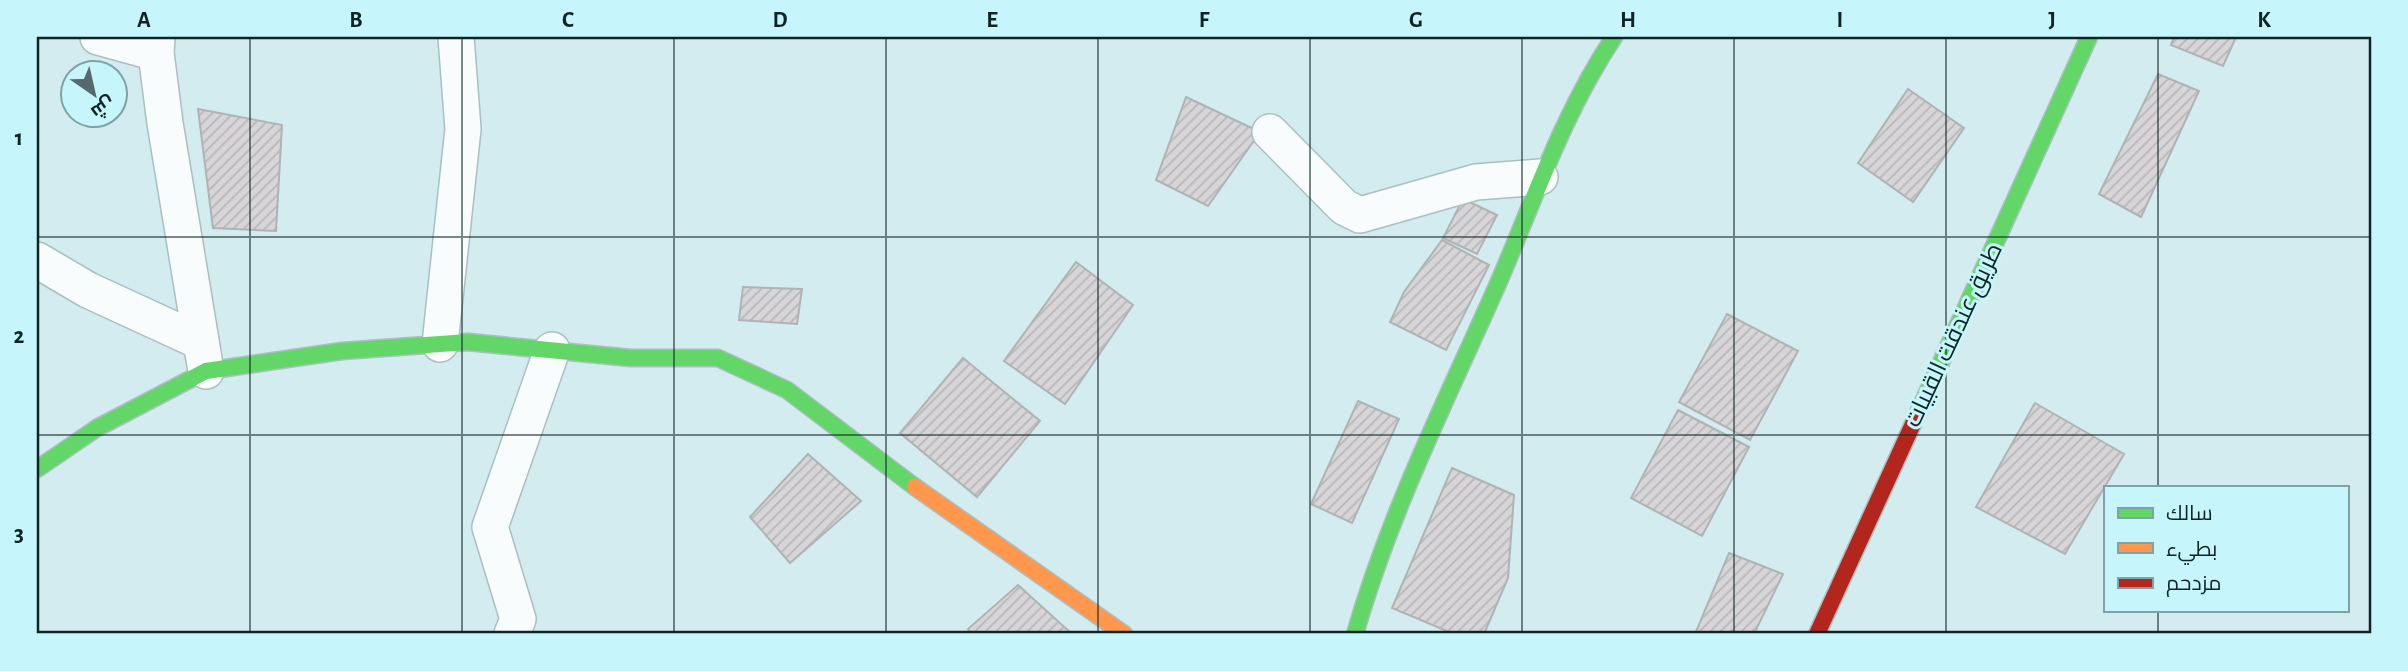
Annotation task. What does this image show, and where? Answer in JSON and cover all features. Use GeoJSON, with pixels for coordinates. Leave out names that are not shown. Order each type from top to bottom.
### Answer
{"type":"FeatureCollection","features":[{"type":"Feature","properties":{"kind":"street"},"geometry":{"type":"LineString","coordinates":[[98,37],[157,45],[203,356]]}},
{"type":"Feature","properties":{"kind":"street"},"geometry":{"type":"LineString","coordinates":[[440,344],[463,129],[456,37]]}},
{"type":"Feature","properties":{"kind":"street"},"geometry":{"type":"LineString","coordinates":[[1355,634],[1369,577],[1405,483],[1499,284],[1539,177],[1574,101],[1614,37]]}},
{"type":"Feature","properties":{"kind":"street","name":"طريق عندقت القبيات"},"geometry":{"type":"LineString","coordinates":[[1816,634],[2089,37]]}},
{"type":"Feature","properties":{"kind":"street"},"geometry":{"type":"LineString","coordinates":[[1270,132],[1351,213],[1360,215],[1476,182],[1539,177]]}},
{"type":"Feature","properties":{"kind":"street"},"geometry":{"type":"LineString","coordinates":[[37,260],[203,356],[342,351],[468,342],[631,358],[699,356],[733,363],[787,390],[906,481],[1086,610],[1124,634]]}},
{"type":"Feature","properties":{"kind":"street"},"geometry":{"type":"LineString","coordinates":[[512,634],[518,620],[489,527],[552,350]]}},
{"type":"Feature","properties":{"kind":"street"},"geometry":{"type":"LineString","coordinates":[[37,469],[97,428],[167,388],[203,356]]}},
{"type":"Feature","properties":{"kind":"building"},"geometry":{"type":"Polygon","coordinates":[[[2174,37],[2236,37],[2223,66],[2171,45],[2174,37]]]}},
{"type":"Feature","properties":{"kind":"building"},"geometry":{"type":"Polygon","coordinates":[[[2158,74],[2199,91],[2141,217],[2099,194],[2158,74]]]}},
{"type":"Feature","properties":{"kind":"building"},"geometry":{"type":"Polygon","coordinates":[[[1908,89],[1964,128],[1913,202],[1858,163],[1908,89]]]}},
{"type":"Feature","properties":{"kind":"building"},"geometry":{"type":"Polygon","coordinates":[[[1186,97],[1260,132],[1208,206],[1156,180],[1186,97]]]}},
{"type":"Feature","properties":{"kind":"building"},"geometry":{"type":"Polygon","coordinates":[[[198,109],[282,125],[276,231],[213,228],[198,109]]]}},
{"type":"Feature","properties":{"kind":"building"},"geometry":{"type":"Polygon","coordinates":[[[1463,199],[1497,215],[1477,254],[1443,238],[1463,199]]]}},
{"type":"Feature","properties":{"kind":"building"},"geometry":{"type":"Polygon","coordinates":[[[1442,240],[1489,265],[1446,350],[1390,322],[1404,292],[1442,240]]]}},
{"type":"Feature","properties":{"kind":"building"},"geometry":{"type":"Polygon","coordinates":[[[1076,262],[1133,305],[1065,404],[1004,361],[1076,262]]]}},
{"type":"Feature","properties":{"kind":"building"},"geometry":{"type":"Polygon","coordinates":[[[743,287],[802,289],[797,324],[739,320],[743,287]]]}},
{"type":"Feature","properties":{"kind":"building"},"geometry":{"type":"Polygon","coordinates":[[[1727,314],[1798,351],[1750,440],[1679,402],[1727,314]]]}},
{"type":"Feature","properties":{"kind":"building"},"geometry":{"type":"Polygon","coordinates":[[[963,358],[1040,421],[977,497],[900,433],[963,358]]]}},
{"type":"Feature","properties":{"kind":"building"},"geometry":{"type":"Polygon","coordinates":[[[1358,401],[1399,419],[1352,523],[1311,504],[1358,401]]]}},
{"type":"Feature","properties":{"kind":"building"},"geometry":{"type":"Polygon","coordinates":[[[2035,403],[2124,454],[2065,554],[1976,507],[2035,403]]]}},
{"type":"Feature","properties":{"kind":"building"},"geometry":{"type":"Polygon","coordinates":[[[1678,410],[1749,447],[1702,536],[1631,498],[1678,410]]]}},
{"type":"Feature","properties":{"kind":"building"},"geometry":{"type":"Polygon","coordinates":[[[808,454],[861,501],[790,563],[750,517],[808,454]]]}},
{"type":"Feature","properties":{"kind":"building"},"geometry":{"type":"Polygon","coordinates":[[[1452,468],[1514,495],[1508,578],[1484,634],[1454,634],[1392,608],[1452,468]]]}},
{"type":"Feature","properties":{"kind":"building"},"geometry":{"type":"Polygon","coordinates":[[[1729,553],[1783,574],[1754,634],[1695,634],[1729,553]]]}},
{"type":"Feature","properties":{"kind":"building"},"geometry":{"type":"Polygon","coordinates":[[[1018,585],[1072,634],[972,634],[968,629],[1018,585]]]}},
{"type":"Feature","properties":{"kind":"traffic: fast"},"geometry":{"type":"LineString","coordinates":[[1355,634],[1385,544],[1420,457],[1564,128],[1614,37]]}},
{"type":"Feature","properties":{"kind":"traffic: fast"},"geometry":{"type":"LineString","coordinates":[[1918,413],[2089,37]]}},
{"type":"Feature","properties":{"kind":"traffic: fast"},"geometry":{"type":"LineString","coordinates":[[37,469],[97,428],[206,371],[342,351],[468,342],[631,358],[718,358],[787,390],[915,487]]}},
{"type":"Feature","properties":{"kind":"traffic: slow"},"geometry":{"type":"LineString","coordinates":[[915,487],[1124,634]]}},
{"type":"Feature","properties":{"kind":"traffic: jam"},"geometry":{"type":"LineString","coordinates":[[1817,634],[1918,413]]}}]}
